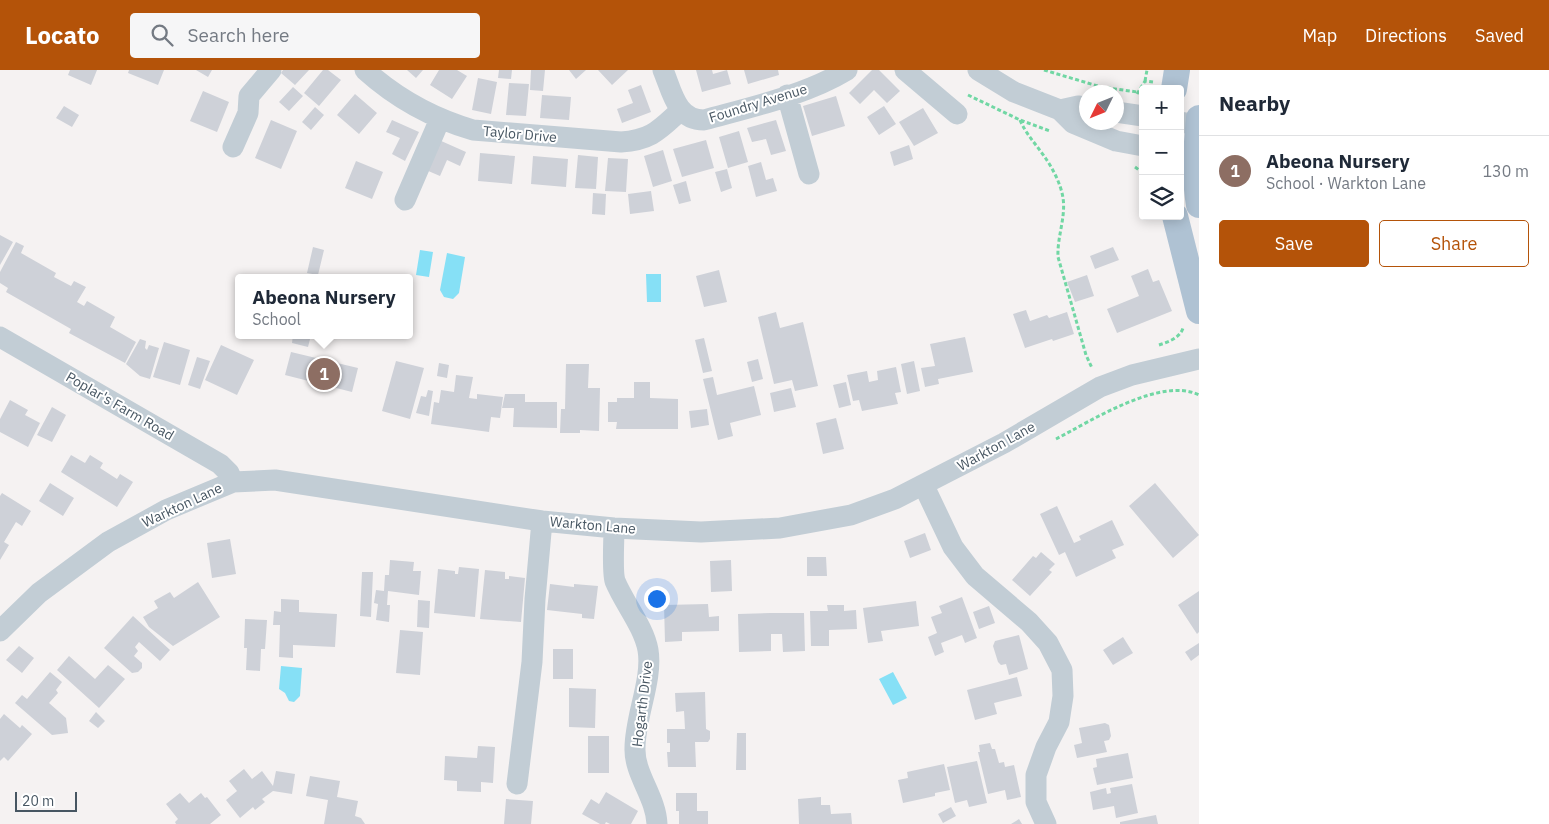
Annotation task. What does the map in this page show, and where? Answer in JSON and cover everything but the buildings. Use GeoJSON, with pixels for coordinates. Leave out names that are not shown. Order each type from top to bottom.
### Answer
{"type":"FeatureCollection","features":[{"type":"Feature","properties":{"kind":"main road"},"geometry":{"type":"LineString","coordinates":[[1192,122],[1188,152],[1199,205]]}},
{"type":"Feature","properties":{"kind":"main road"},"geometry":{"type":"LineString","coordinates":[[1176,220],[1199,311]]}},
{"type":"Feature","properties":{"kind":"street"},"geometry":{"type":"LineString","coordinates":[[233,147],[248,114],[249,96],[271,70]]}},
{"type":"Feature","properties":{"kind":"street","name":"Taylor Drive"},"geometry":{"type":"LineString","coordinates":[[365,70],[393,93],[440,119],[472,130],[621,142],[638,141],[663,126],[682,110]]}},
{"type":"Feature","properties":{"kind":"street"},"geometry":{"type":"LineString","coordinates":[[664,70],[672,93],[682,110]]}},
{"type":"Feature","properties":{"kind":"street","name":"Foundry Avenue"},"geometry":{"type":"LineString","coordinates":[[682,110],[696,120],[704,120],[829,81],[847,70]]}},
{"type":"Feature","properties":{"kind":"street"},"geometry":{"type":"LineString","coordinates":[[905,70],[957,114]]}},
{"type":"Feature","properties":{"kind":"street"},"geometry":{"type":"LineString","coordinates":[[978,70],[1014,92],[1060,110],[1073,124],[1116,140],[1139,145]]}},
{"type":"Feature","properties":{"kind":"street"},"geometry":{"type":"LineString","coordinates":[[787,95],[809,174]]}},
{"type":"Feature","properties":{"kind":"street"},"geometry":{"type":"LineString","coordinates":[[1060,110],[1079,106]]}},
{"type":"Feature","properties":{"kind":"street"},"geometry":{"type":"LineString","coordinates":[[1124,110],[1139,107]]}},
{"type":"Feature","properties":{"kind":"street"},"geometry":{"type":"LineString","coordinates":[[405,200],[440,119]]}},
{"type":"Feature","properties":{"kind":"street","name":"Poplar's Farm Road"},"geometry":{"type":"LineString","coordinates":[[0,337],[220,464],[229,473],[233,482]]}},
{"type":"Feature","properties":{"kind":"street","name":"Warkton Lane"},"geometry":{"type":"LineString","coordinates":[[0,631],[39,593],[108,542],[166,510],[233,482],[274,480],[542,521],[614,528],[701,532],[780,528],[851,515],[896,500],[1004,443],[1100,387],[1132,375],[1199,359]]}},
{"type":"Feature","properties":{"kind":"street"},"geometry":{"type":"LineString","coordinates":[[924,486],[954,547],[976,576],[1029,622],[1048,643],[1062,670],[1063,696],[1059,722],[1046,747],[1036,775],[1036,802],[1046,824]]}},
{"type":"Feature","properties":{"kind":"street"},"geometry":{"type":"LineString","coordinates":[[517,784],[532,662],[542,521]]}},
{"type":"Feature","properties":{"kind":"street","name":"Hogarth Drive"},"geometry":{"type":"LineString","coordinates":[[614,528],[614,579],[648,649],[649,665],[634,749],[639,769],[649,792],[657,824]]}},
{"type":"Feature","properties":{"kind":"path"},"geometry":{"type":"LineString","coordinates":[[1044,70],[1101,87],[1137,92]]}},
{"type":"Feature","properties":{"kind":"path"},"geometry":{"type":"LineString","coordinates":[[1139,107],[1137,92],[1144,81],[1147,70]]}},
{"type":"Feature","properties":{"kind":"path"},"geometry":{"type":"LineString","coordinates":[[1144,81],[1171,80]]}},
{"type":"Feature","properties":{"kind":"path"},"geometry":{"type":"LineString","coordinates":[[1020,120],[1025,132],[1044,156],[1056,177],[1063,198],[1063,216],[1057,242],[1058,257],[1086,354],[1092,368]]}},
{"type":"Feature","properties":{"kind":"path"},"geometry":{"type":"LineString","coordinates":[[1054,440],[1124,403],[1170,390],[1190,391],[1199,395]]}},
{"type":"Feature","properties":{"kind":"water"},"geometry":{"type":"Polygon","coordinates":[[[420,250],[433,252],[429,277],[416,275],[420,250]]]}},
{"type":"Feature","properties":{"kind":"water"},"geometry":{"type":"Polygon","coordinates":[[[447,253],[465,257],[459,293],[453,299],[444,297],[440,290],[447,253]]]}},
{"type":"Feature","properties":{"kind":"water"},"geometry":{"type":"Polygon","coordinates":[[[646,274],[661,274],[661,302],[647,302],[646,274]]]}},
{"type":"Feature","properties":{"kind":"water"},"geometry":{"type":"Polygon","coordinates":[[[281,666],[302,668],[300,696],[294,702],[289,701],[285,693],[279,689],[281,666]]]}},
{"type":"Feature","properties":{"kind":"water"},"geometry":{"type":"Polygon","coordinates":[[[893,672],[907,698],[893,705],[879,679],[893,672]]]}},
{"type":"Feature","properties":{"kind":"place","name":"Abeona Nursery"},"geometry":{"type":"Point","coordinates":[324,374]}}]}
